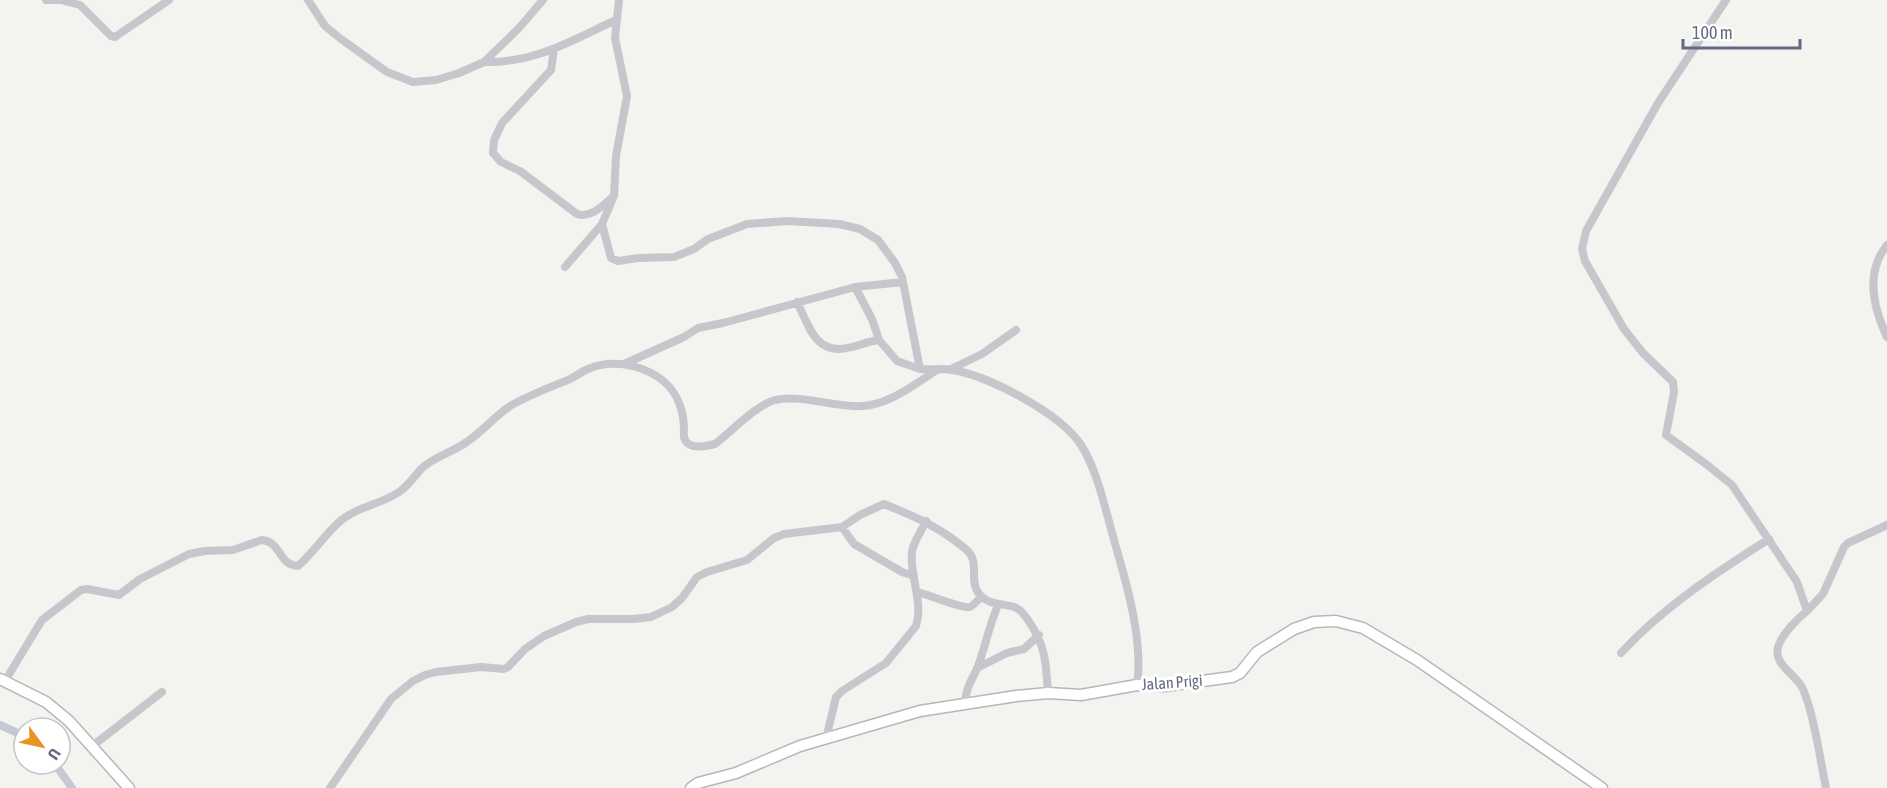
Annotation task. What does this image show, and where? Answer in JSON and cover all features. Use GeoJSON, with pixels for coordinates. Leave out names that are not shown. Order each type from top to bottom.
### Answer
{"type":"FeatureCollection","features":[{"type":"Feature","properties":{"kind":"street"},"geometry":{"type":"LineString","coordinates":[[46,0],[61,0],[80,5],[111,36],[115,37],[169,0]]}},
{"type":"Feature","properties":{"kind":"street"},"geometry":{"type":"LineString","coordinates":[[308,0],[325,26],[357,52],[387,72],[413,82],[436,80],[484,62],[519,28],[543,0]]}},
{"type":"Feature","properties":{"kind":"street"},"geometry":{"type":"LineString","coordinates":[[565,267],[602,224],[614,196],[616,156],[627,96],[615,38],[615,20],[619,0]]}},
{"type":"Feature","properties":{"kind":"street"},"geometry":{"type":"LineString","coordinates":[[1726,0],[1658,103],[1586,231],[1582,249],[1585,261],[1624,329],[1643,353],[1674,382],[1666,435],[1732,485],[1797,582],[1807,611]]}},
{"type":"Feature","properties":{"kind":"street"},"geometry":{"type":"LineString","coordinates":[[484,62],[524,59],[554,49],[615,20]]}},
{"type":"Feature","properties":{"kind":"street"},"geometry":{"type":"LineString","coordinates":[[554,49],[551,70],[502,123],[494,140],[493,153],[501,162],[520,171],[577,214],[584,216],[590,214],[614,196]]}},
{"type":"Feature","properties":{"kind":"street"},"geometry":{"type":"LineString","coordinates":[[602,224],[611,258],[618,261],[674,257],[694,249],[708,239],[747,224],[787,220],[860,229],[878,240],[895,263],[903,282],[920,369]]}},
{"type":"Feature","properties":{"kind":"street"},"geometry":{"type":"LineString","coordinates":[[1887,245],[1875,266],[1873,280],[1874,295],[1887,337]]}},
{"type":"Feature","properties":{"kind":"street"},"geometry":{"type":"LineString","coordinates":[[624,364],[684,337],[698,328],[855,287],[903,282]]}},
{"type":"Feature","properties":{"kind":"street"},"geometry":{"type":"LineString","coordinates":[[855,287],[872,319],[879,340],[897,361],[920,369],[951,369],[984,379],[1018,395],[1054,420],[1080,444],[1095,480],[1124,576],[1137,646],[1139,673],[1137,685]]}},
{"type":"Feature","properties":{"kind":"street"},"geometry":{"type":"LineString","coordinates":[[797,302],[815,340],[828,348],[851,347],[879,340]]}},
{"type":"Feature","properties":{"kind":"street"},"geometry":{"type":"LineString","coordinates":[[951,369],[982,354],[1016,330]]}},
{"type":"Feature","properties":{"kind":"street"},"geometry":{"type":"LineString","coordinates":[[129,788],[69,721],[46,702],[2,680],[42,620],[81,590],[119,595],[140,579],[189,554],[233,550],[262,540],[276,545],[288,563],[298,566],[350,513],[400,492],[422,469],[467,442],[508,408],[541,389],[571,379],[588,369],[605,363],[624,364],[649,372],[666,384],[677,396],[682,411],[684,440],[687,444],[694,446],[715,444],[763,405],[773,401],[809,400],[861,407],[871,405],[910,387],[937,370]]}},
{"type":"Feature","properties":{"kind":"street"},"geometry":{"type":"LineString","coordinates":[[330,788],[391,699],[413,681],[425,675],[481,667],[504,669],[525,649],[544,636],[588,619],[651,617],[672,607],[682,598],[697,577],[747,560],[774,538],[784,534],[842,527],[860,515],[884,504],[926,521],[969,552],[973,558],[975,587],[981,597],[998,605],[1011,606],[1023,612],[1039,635],[1044,651],[1048,693]]}},
{"type":"Feature","properties":{"kind":"street"},"geometry":{"type":"LineString","coordinates":[[826,739],[836,697],[886,663],[916,626],[917,592],[912,549],[926,521]]}},
{"type":"Feature","properties":{"kind":"street"},"geometry":{"type":"LineString","coordinates":[[1826,788],[1811,715],[1802,687],[1784,667],[1778,656],[1778,647],[1799,618],[1823,594],[1844,547],[1887,525]]}},
{"type":"Feature","properties":{"kind":"street"},"geometry":{"type":"LineString","coordinates":[[842,527],[854,544],[902,572],[914,576]]}},
{"type":"Feature","properties":{"kind":"street"},"geometry":{"type":"LineString","coordinates":[[1621,653],[1654,621],[1728,565],[1769,539]]}},
{"type":"Feature","properties":{"kind":"street"},"geometry":{"type":"LineString","coordinates":[[917,592],[962,608],[969,607],[981,597]]}},
{"type":"Feature","properties":{"kind":"street"},"geometry":{"type":"LineString","coordinates":[[965,704],[967,688],[977,668],[988,629],[998,605]]}},
{"type":"Feature","properties":{"kind":"street","name":"Jalan Prigi"},"geometry":{"type":"LineString","coordinates":[[691,788],[698,783],[736,772],[800,746],[893,718],[1016,696],[1048,693],[1081,695],[1137,685],[1165,686],[1232,677],[1240,673],[1257,652],[1294,629],[1314,622],[1336,621],[1363,628],[1418,660],[1602,788]]}},
{"type":"Feature","properties":{"kind":"street"},"geometry":{"type":"LineString","coordinates":[[977,668],[1007,653],[1024,649],[1039,635]]}},
{"type":"Feature","properties":{"kind":"street"},"geometry":{"type":"LineString","coordinates":[[91,747],[162,692]]}},
{"type":"Feature","properties":{"kind":"waterway"},"geometry":{"type":"LineString","coordinates":[[0,725],[12,730]]}},
{"type":"Feature","properties":{"kind":"waterway"},"geometry":{"type":"LineString","coordinates":[[64,776],[72,788]]}}]}
